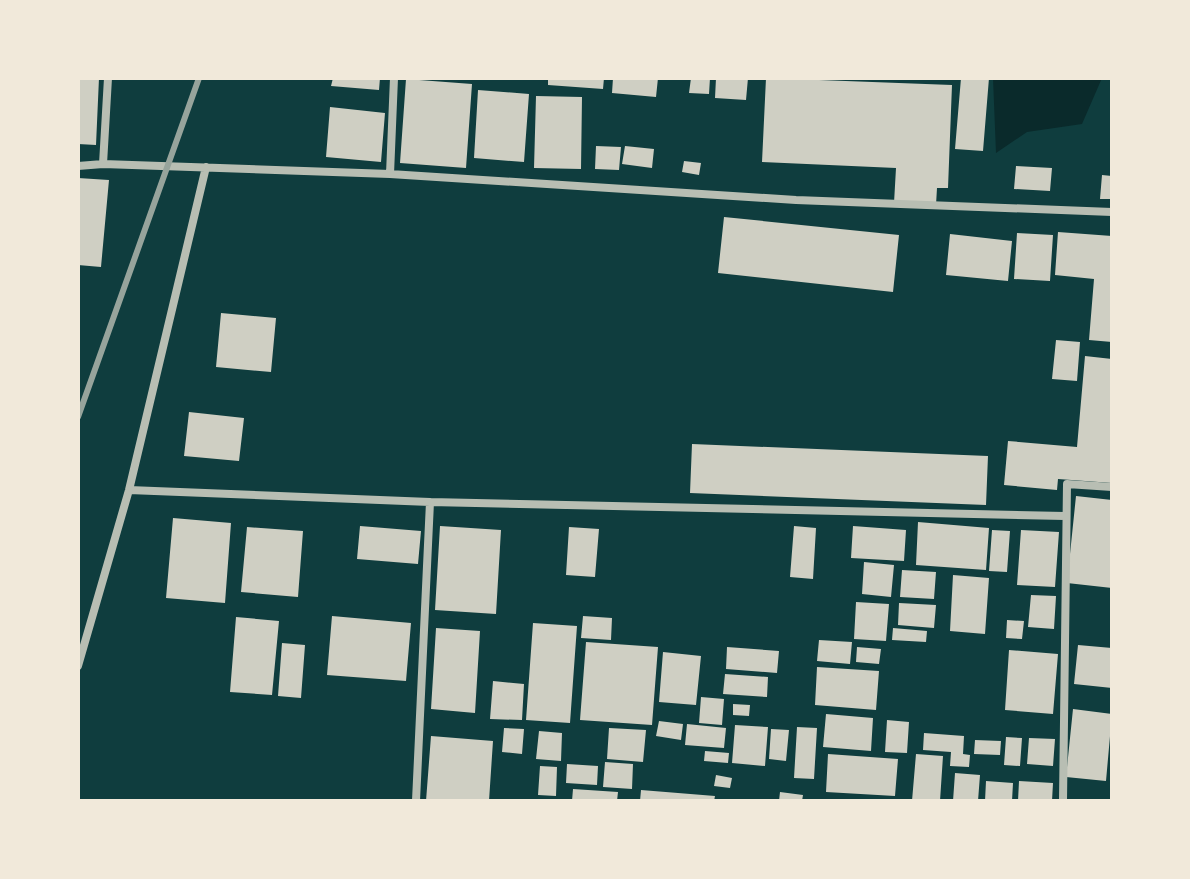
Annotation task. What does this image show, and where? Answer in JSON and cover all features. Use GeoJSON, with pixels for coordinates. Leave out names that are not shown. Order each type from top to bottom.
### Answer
{"type":"FeatureCollection","features":[{"type":"Feature","properties":{"kind":"street"},"geometry":{"type":"LineString","coordinates":[[103,164],[108,78]]}},
{"type":"Feature","properties":{"kind":"street"},"geometry":{"type":"LineString","coordinates":[[390,174],[394,78]]}},
{"type":"Feature","properties":{"kind":"street"},"geometry":{"type":"LineString","coordinates":[[78,166],[103,164],[390,174],[780,199],[992,210],[1112,212]]}},
{"type":"Feature","properties":{"kind":"street"},"geometry":{"type":"LineString","coordinates":[[78,666],[129,490],[206,167]]}},
{"type":"Feature","properties":{"kind":"street"},"geometry":{"type":"LineString","coordinates":[[1063,801],[1067,484],[1112,487]]}},
{"type":"Feature","properties":{"kind":"street"},"geometry":{"type":"LineString","coordinates":[[129,490],[430,502],[1065,516]]}},
{"type":"Feature","properties":{"kind":"street"},"geometry":{"type":"LineString","coordinates":[[416,801],[430,502]]}},
{"type":"Feature","properties":{"kind":"water"},"geometry":{"type":"Polygon","coordinates":[[[993,78],[1102,78],[1082,124],[1027,132],[996,153],[993,78]]]}},
{"type":"Feature","properties":{"kind":"building"},"geometry":{"type":"Polygon","coordinates":[[[78,78],[99,78],[96,145],[78,144],[78,78]]]}},
{"type":"Feature","properties":{"kind":"building"},"geometry":{"type":"Polygon","coordinates":[[[333,78],[380,78],[379,90],[331,86],[333,78]]]}},
{"type":"Feature","properties":{"kind":"building"},"geometry":{"type":"Polygon","coordinates":[[[548,78],[604,78],[603,89],[548,85],[548,78]]]}},
{"type":"Feature","properties":{"kind":"building"},"geometry":{"type":"Polygon","coordinates":[[[613,78],[658,78],[656,97],[612,93],[613,78]]]}},
{"type":"Feature","properties":{"kind":"building"},"geometry":{"type":"Polygon","coordinates":[[[691,78],[710,78],[709,94],[689,93],[691,78]]]}},
{"type":"Feature","properties":{"kind":"building"},"geometry":{"type":"Polygon","coordinates":[[[716,78],[748,78],[746,100],[715,98],[716,78]]]}},
{"type":"Feature","properties":{"kind":"building"},"geometry":{"type":"Polygon","coordinates":[[[766,78],[952,85],[948,188],[937,188],[936,205],[894,203],[896,168],[762,162],[766,78]]]}},
{"type":"Feature","properties":{"kind":"building"},"geometry":{"type":"Polygon","coordinates":[[[961,78],[989,78],[983,151],[955,149],[961,78]]]}},
{"type":"Feature","properties":{"kind":"building"},"geometry":{"type":"Polygon","coordinates":[[[406,79],[472,84],[466,168],[400,163],[406,79]]]}},
{"type":"Feature","properties":{"kind":"building"},"geometry":{"type":"Polygon","coordinates":[[[478,90],[529,94],[524,162],[474,158],[478,90]]]}},
{"type":"Feature","properties":{"kind":"building"},"geometry":{"type":"Polygon","coordinates":[[[536,96],[582,97],[581,169],[534,168],[536,96]]]}},
{"type":"Feature","properties":{"kind":"building"},"geometry":{"type":"Polygon","coordinates":[[[330,107],[385,113],[381,162],[326,157],[330,107]]]}},
{"type":"Feature","properties":{"kind":"building"},"geometry":{"type":"Polygon","coordinates":[[[596,146],[621,147],[619,170],[595,169],[596,146]]]}},
{"type":"Feature","properties":{"kind":"building"},"geometry":{"type":"Polygon","coordinates":[[[625,146],[654,149],[652,168],[622,164],[625,146]]]}},
{"type":"Feature","properties":{"kind":"building"},"geometry":{"type":"Polygon","coordinates":[[[684,161],[701,163],[699,175],[682,172],[684,161]]]}},
{"type":"Feature","properties":{"kind":"building"},"geometry":{"type":"Polygon","coordinates":[[[1016,166],[1052,168],[1050,191],[1014,189],[1016,166]]]}},
{"type":"Feature","properties":{"kind":"building"},"geometry":{"type":"Polygon","coordinates":[[[1102,175],[1112,176],[1112,199],[1100,199],[1102,175]]]}},
{"type":"Feature","properties":{"kind":"building"},"geometry":{"type":"Polygon","coordinates":[[[78,178],[109,180],[101,267],[78,265],[78,178]]]}},
{"type":"Feature","properties":{"kind":"building"},"geometry":{"type":"Polygon","coordinates":[[[724,217],[899,235],[893,292],[718,273],[724,217]]]}},
{"type":"Feature","properties":{"kind":"building"},"geometry":{"type":"Polygon","coordinates":[[[1058,232],[1112,236],[1112,342],[1089,340],[1094,279],[1055,275],[1058,232]]]}},
{"type":"Feature","properties":{"kind":"building"},"geometry":{"type":"Polygon","coordinates":[[[1017,233],[1053,235],[1050,281],[1014,279],[1017,233]]]}},
{"type":"Feature","properties":{"kind":"building"},"geometry":{"type":"Polygon","coordinates":[[[950,234],[1012,241],[1008,281],[946,275],[950,234]]]}},
{"type":"Feature","properties":{"kind":"building"},"geometry":{"type":"Polygon","coordinates":[[[221,313],[276,318],[271,372],[216,367],[221,313]]]}},
{"type":"Feature","properties":{"kind":"building"},"geometry":{"type":"Polygon","coordinates":[[[1056,340],[1080,342],[1077,381],[1052,379],[1056,340]]]}},
{"type":"Feature","properties":{"kind":"building"},"geometry":{"type":"Polygon","coordinates":[[[1085,356],[1112,359],[1112,483],[1058,479],[1057,490],[1004,485],[1008,441],[1077,447],[1085,356]]]}},
{"type":"Feature","properties":{"kind":"building"},"geometry":{"type":"Polygon","coordinates":[[[189,412],[244,418],[239,461],[184,456],[189,412]]]}},
{"type":"Feature","properties":{"kind":"building"},"geometry":{"type":"Polygon","coordinates":[[[692,444],[988,456],[986,505],[690,493],[692,444]]]}},
{"type":"Feature","properties":{"kind":"building"},"geometry":{"type":"Polygon","coordinates":[[[1076,496],[1112,500],[1112,588],[1067,583],[1076,496]]]}},
{"type":"Feature","properties":{"kind":"building"},"geometry":{"type":"Polygon","coordinates":[[[173,518],[231,523],[225,603],[166,598],[173,518]]]}},
{"type":"Feature","properties":{"kind":"building"},"geometry":{"type":"Polygon","coordinates":[[[918,522],[989,528],[986,570],[916,565],[918,522]]]}},
{"type":"Feature","properties":{"kind":"building"},"geometry":{"type":"Polygon","coordinates":[[[360,526],[421,531],[418,564],[357,559],[360,526]]]}},
{"type":"Feature","properties":{"kind":"building"},"geometry":{"type":"Polygon","coordinates":[[[440,526],[501,530],[496,614],[435,610],[440,526]]]}},
{"type":"Feature","properties":{"kind":"building"},"geometry":{"type":"Polygon","coordinates":[[[794,526],[816,528],[813,579],[790,577],[794,526]]]}},
{"type":"Feature","properties":{"kind":"building"},"geometry":{"type":"Polygon","coordinates":[[[853,526],[906,530],[904,561],[851,558],[853,526]]]}},
{"type":"Feature","properties":{"kind":"building"},"geometry":{"type":"Polygon","coordinates":[[[247,527],[303,531],[298,597],[241,592],[247,527]]]}},
{"type":"Feature","properties":{"kind":"building"},"geometry":{"type":"Polygon","coordinates":[[[569,527],[599,529],[595,577],[566,575],[569,527]]]}},
{"type":"Feature","properties":{"kind":"building"},"geometry":{"type":"Polygon","coordinates":[[[992,530],[1010,531],[1007,572],[989,571],[992,530]]]}},
{"type":"Feature","properties":{"kind":"building"},"geometry":{"type":"Polygon","coordinates":[[[1021,530],[1059,532],[1055,587],[1017,585],[1021,530]]]}},
{"type":"Feature","properties":{"kind":"building"},"geometry":{"type":"Polygon","coordinates":[[[864,562],[894,565],[891,597],[862,594],[864,562]]]}},
{"type":"Feature","properties":{"kind":"building"},"geometry":{"type":"Polygon","coordinates":[[[902,570],[936,572],[934,599],[900,597],[902,570]]]}},
{"type":"Feature","properties":{"kind":"building"},"geometry":{"type":"Polygon","coordinates":[[[953,575],[989,578],[985,634],[950,631],[953,575]]]}},
{"type":"Feature","properties":{"kind":"building"},"geometry":{"type":"Polygon","coordinates":[[[1031,595],[1056,596],[1054,629],[1028,627],[1031,595]]]}},
{"type":"Feature","properties":{"kind":"building"},"geometry":{"type":"Polygon","coordinates":[[[856,602],[889,604],[886,641],[854,639],[856,602]]]}},
{"type":"Feature","properties":{"kind":"building"},"geometry":{"type":"Polygon","coordinates":[[[899,603],[936,605],[934,628],[898,625],[899,603]]]}},
{"type":"Feature","properties":{"kind":"building"},"geometry":{"type":"Polygon","coordinates":[[[332,616],[411,623],[406,681],[327,675],[332,616]]]}},
{"type":"Feature","properties":{"kind":"building"},"geometry":{"type":"Polygon","coordinates":[[[583,616],[612,618],[611,640],[581,638],[583,616]]]}},
{"type":"Feature","properties":{"kind":"building"},"geometry":{"type":"Polygon","coordinates":[[[236,617],[279,621],[272,695],[230,692],[236,617]]]}},
{"type":"Feature","properties":{"kind":"building"},"geometry":{"type":"Polygon","coordinates":[[[1007,620],[1024,621],[1022,639],[1006,638],[1007,620]]]}},
{"type":"Feature","properties":{"kind":"building"},"geometry":{"type":"Polygon","coordinates":[[[533,623],[577,626],[570,723],[526,720],[533,623]]]}},
{"type":"Feature","properties":{"kind":"building"},"geometry":{"type":"Polygon","coordinates":[[[436,628],[480,631],[475,713],[431,709],[436,628]]]}},
{"type":"Feature","properties":{"kind":"building"},"geometry":{"type":"Polygon","coordinates":[[[893,628],[927,631],[926,642],[892,640],[893,628]]]}},
{"type":"Feature","properties":{"kind":"building"},"geometry":{"type":"Polygon","coordinates":[[[819,640],[852,642],[850,664],[817,661],[819,640]]]}},
{"type":"Feature","properties":{"kind":"building"},"geometry":{"type":"Polygon","coordinates":[[[586,642],[658,647],[652,725],[580,720],[586,642]]]}},
{"type":"Feature","properties":{"kind":"building"},"geometry":{"type":"Polygon","coordinates":[[[282,643],[305,645],[301,698],[278,696],[282,643]]]}},
{"type":"Feature","properties":{"kind":"building"},"geometry":{"type":"Polygon","coordinates":[[[1078,645],[1112,648],[1112,688],[1074,684],[1078,645]]]}},
{"type":"Feature","properties":{"kind":"building"},"geometry":{"type":"Polygon","coordinates":[[[727,647],[779,651],[777,673],[726,669],[727,647]]]}},
{"type":"Feature","properties":{"kind":"building"},"geometry":{"type":"Polygon","coordinates":[[[857,647],[881,649],[879,664],[856,662],[857,647]]]}},
{"type":"Feature","properties":{"kind":"building"},"geometry":{"type":"Polygon","coordinates":[[[1009,650],[1058,654],[1053,714],[1005,710],[1009,650]]]}},
{"type":"Feature","properties":{"kind":"building"},"geometry":{"type":"Polygon","coordinates":[[[663,652],[701,656],[696,705],[659,702],[663,652]]]}},
{"type":"Feature","properties":{"kind":"building"},"geometry":{"type":"Polygon","coordinates":[[[817,667],[879,671],[876,710],[815,705],[817,667]]]}},
{"type":"Feature","properties":{"kind":"building"},"geometry":{"type":"Polygon","coordinates":[[[725,674],[768,677],[767,697],[723,694],[725,674]]]}},
{"type":"Feature","properties":{"kind":"building"},"geometry":{"type":"Polygon","coordinates":[[[493,681],[524,684],[522,720],[490,719],[493,681]]]}},
{"type":"Feature","properties":{"kind":"building"},"geometry":{"type":"Polygon","coordinates":[[[701,697],[724,699],[722,725],[699,723],[701,697]]]}},
{"type":"Feature","properties":{"kind":"building"},"geometry":{"type":"Polygon","coordinates":[[[733,704],[750,705],[749,716],[733,715],[733,704]]]}},
{"type":"Feature","properties":{"kind":"building"},"geometry":{"type":"Polygon","coordinates":[[[1073,709],[1112,714],[1106,781],[1066,777],[1073,709]]]}},
{"type":"Feature","properties":{"kind":"building"},"geometry":{"type":"Polygon","coordinates":[[[826,714],[873,718],[871,751],[823,747],[826,714]]]}},
{"type":"Feature","properties":{"kind":"building"},"geometry":{"type":"Polygon","coordinates":[[[887,720],[909,722],[907,753],[885,752],[887,720]]]}},
{"type":"Feature","properties":{"kind":"building"},"geometry":{"type":"Polygon","coordinates":[[[659,721],[683,724],[681,740],[656,736],[659,721]]]}},
{"type":"Feature","properties":{"kind":"building"},"geometry":{"type":"Polygon","coordinates":[[[687,724],[726,728],[724,748],[685,745],[687,724]]]}},
{"type":"Feature","properties":{"kind":"building"},"geometry":{"type":"Polygon","coordinates":[[[735,725],[768,727],[765,766],[732,763],[735,725]]]}},
{"type":"Feature","properties":{"kind":"building"},"geometry":{"type":"Polygon","coordinates":[[[797,727],[817,728],[814,779],[794,778],[797,727]]]}},
{"type":"Feature","properties":{"kind":"building"},"geometry":{"type":"Polygon","coordinates":[[[504,728],[524,729],[522,754],[502,752],[504,728]]]}},
{"type":"Feature","properties":{"kind":"building"},"geometry":{"type":"Polygon","coordinates":[[[609,728],[646,730],[643,762],[607,759],[609,728]]]}},
{"type":"Feature","properties":{"kind":"building"},"geometry":{"type":"Polygon","coordinates":[[[771,729],[789,730],[786,761],[769,759],[771,729]]]}},
{"type":"Feature","properties":{"kind":"building"},"geometry":{"type":"Polygon","coordinates":[[[539,731],[562,733],[561,761],[536,759],[539,731]]]}},
{"type":"Feature","properties":{"kind":"building"},"geometry":{"type":"Polygon","coordinates":[[[924,733],[964,736],[963,754],[970,755],[969,767],[950,766],[951,752],[923,750],[924,733]]]}},
{"type":"Feature","properties":{"kind":"building"},"geometry":{"type":"Polygon","coordinates":[[[431,736],[493,741],[489,801],[426,801],[431,736]]]}},
{"type":"Feature","properties":{"kind":"building"},"geometry":{"type":"Polygon","coordinates":[[[1006,737],[1022,738],[1020,766],[1004,765],[1006,737]]]}},
{"type":"Feature","properties":{"kind":"building"},"geometry":{"type":"Polygon","coordinates":[[[1029,738],[1055,739],[1053,766],[1027,764],[1029,738]]]}},
{"type":"Feature","properties":{"kind":"building"},"geometry":{"type":"Polygon","coordinates":[[[975,740],[1001,741],[1000,755],[974,754],[975,740]]]}},
{"type":"Feature","properties":{"kind":"building"},"geometry":{"type":"Polygon","coordinates":[[[705,751],[729,753],[728,763],[704,761],[705,751]]]}},
{"type":"Feature","properties":{"kind":"building"},"geometry":{"type":"Polygon","coordinates":[[[828,754],[898,759],[895,796],[826,792],[828,754]]]}},
{"type":"Feature","properties":{"kind":"building"},"geometry":{"type":"Polygon","coordinates":[[[916,754],[943,756],[940,801],[912,801],[916,754]]]}},
{"type":"Feature","properties":{"kind":"building"},"geometry":{"type":"Polygon","coordinates":[[[605,762],[633,764],[632,789],[603,787],[605,762]]]}},
{"type":"Feature","properties":{"kind":"building"},"geometry":{"type":"Polygon","coordinates":[[[567,764],[598,766],[597,785],[566,783],[567,764]]]}},
{"type":"Feature","properties":{"kind":"building"},"geometry":{"type":"Polygon","coordinates":[[[540,766],[557,767],[556,796],[538,795],[540,766]]]}},
{"type":"Feature","properties":{"kind":"building"},"geometry":{"type":"Polygon","coordinates":[[[955,773],[980,775],[978,801],[953,801],[955,773]]]}},
{"type":"Feature","properties":{"kind":"building"},"geometry":{"type":"Polygon","coordinates":[[[716,775],[732,778],[730,788],[714,786],[716,775]]]}},
{"type":"Feature","properties":{"kind":"building"},"geometry":{"type":"Polygon","coordinates":[[[986,781],[1013,783],[1012,801],[985,801],[986,781]]]}},
{"type":"Feature","properties":{"kind":"building"},"geometry":{"type":"Polygon","coordinates":[[[1019,781],[1053,783],[1052,801],[1018,801],[1019,781]]]}},
{"type":"Feature","properties":{"kind":"building"},"geometry":{"type":"Polygon","coordinates":[[[573,789],[618,792],[617,801],[572,801],[573,789]]]}},
{"type":"Feature","properties":{"kind":"building"},"geometry":{"type":"Polygon","coordinates":[[[641,790],[715,796],[714,801],[640,801],[641,790]]]}},
{"type":"Feature","properties":{"kind":"building"},"geometry":{"type":"Polygon","coordinates":[[[780,792],[803,795],[802,801],[779,801],[780,792]]]}},
{"type":"Feature","properties":{"kind":"railway"},"geometry":{"type":"LineString","coordinates":[[78,417],[199,78]]}}]}
